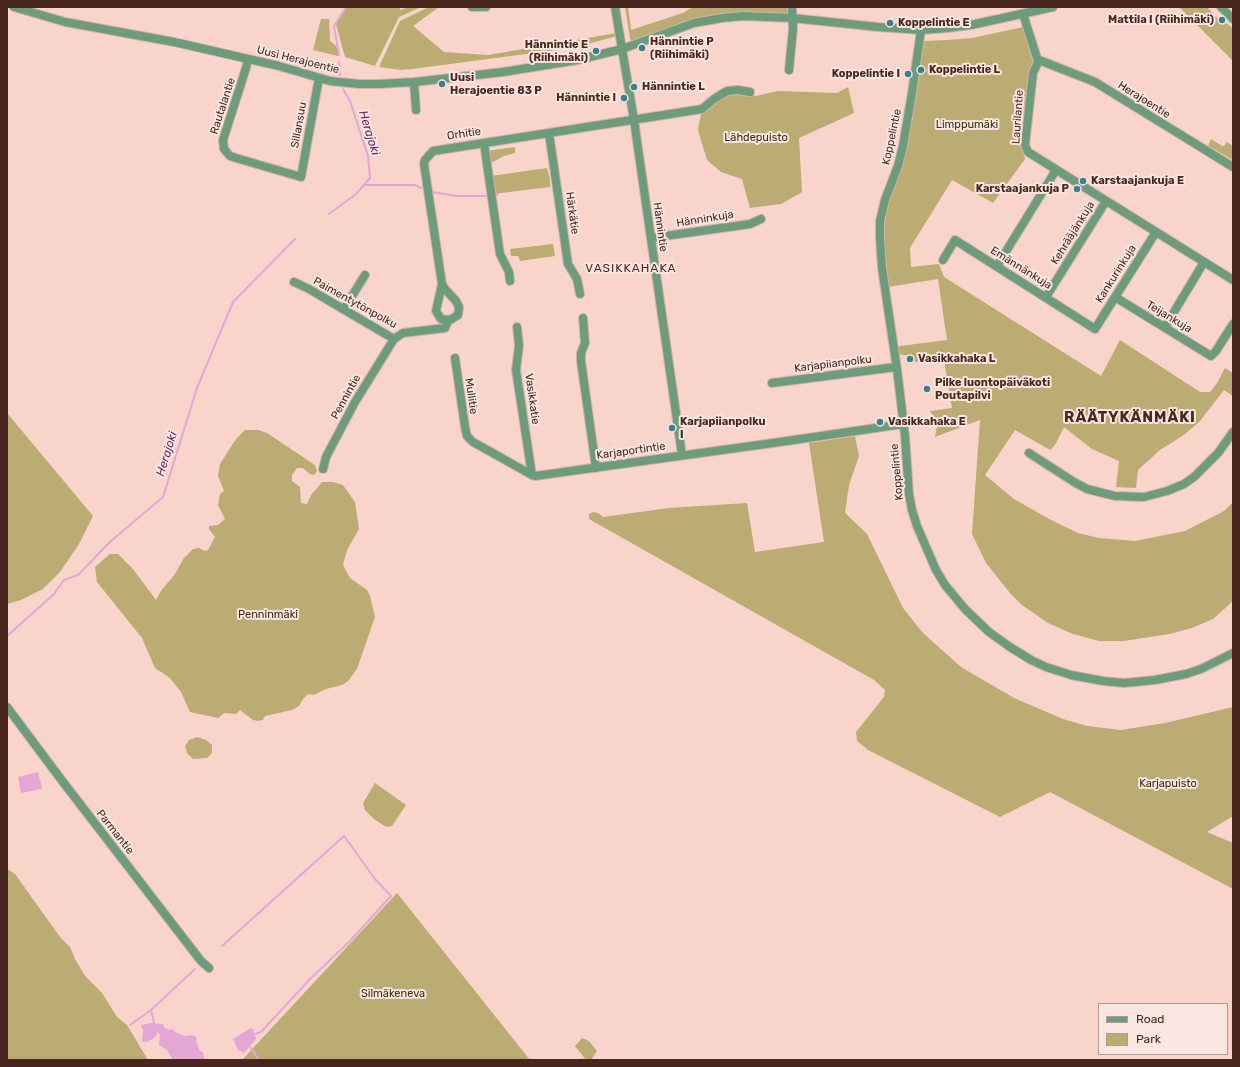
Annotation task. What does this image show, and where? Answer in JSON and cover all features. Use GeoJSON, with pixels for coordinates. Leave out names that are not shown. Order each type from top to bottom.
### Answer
{"type":"FeatureCollection","features":[{"type":"Feature","properties":{"kind":"street","name":"Uusi Herajoentie"},"geometry":{"type":"LineString","coordinates":[[14,7],[65,22],[174,42],[248,59],[330,81],[359,84],[414,82],[578,60],[622,49],[707,20],[722,18],[743,16],[792,18],[921,30],[971,25],[1053,7]]}},
{"type":"Feature","properties":{"kind":"street"},"geometry":{"type":"LineString","coordinates":[[472,7],[486,7]]}},
{"type":"Feature","properties":{"kind":"street","name":"Hännintie"},"geometry":{"type":"LineString","coordinates":[[616,7],[634,120],[682,456]]}},
{"type":"Feature","properties":{"kind":"street"},"geometry":{"type":"LineString","coordinates":[[789,70],[793,29],[792,7]]}},
{"type":"Feature","properties":{"kind":"street"},"geometry":{"type":"LineString","coordinates":[[1222,7],[1233,19]]}},
{"type":"Feature","properties":{"kind":"street"},"geometry":{"type":"LineString","coordinates":[[1023,14],[1037,58],[1039,60]]}},
{"type":"Feature","properties":{"kind":"street","name":"Koppelintie"},"geometry":{"type":"LineString","coordinates":[[921,30],[912,93],[902,146],[898,166],[885,200],[880,221],[880,238],[882,268],[903,424],[909,494],[917,526],[936,570],[945,585],[974,618],[1010,647],[1031,660],[1065,673],[1093,680],[1124,683],[1155,680],[1186,674],[1201,669],[1233,653]]}},
{"type":"Feature","properties":{"kind":"street","name":"Rautalantie"},"geometry":{"type":"LineString","coordinates":[[248,59],[223,140],[224,149],[230,156],[301,177]]}},
{"type":"Feature","properties":{"kind":"street","name":"Herajoentie"},"geometry":{"type":"LineString","coordinates":[[1039,60],[1095,82],[1233,167]]}},
{"type":"Feature","properties":{"kind":"street","name":"Laurilantie"},"geometry":{"type":"LineString","coordinates":[[1039,60],[1033,73],[1025,145],[1028,152],[1233,280]]}},
{"type":"Feature","properties":{"kind":"street","name":"Sillansuu"},"geometry":{"type":"LineString","coordinates":[[301,177],[319,78]]}},
{"type":"Feature","properties":{"kind":"street"},"geometry":{"type":"LineString","coordinates":[[414,82],[416,110]]}},
{"type":"Feature","properties":{"kind":"street","name":"Orhitie"},"geometry":{"type":"LineString","coordinates":[[442,284],[436,311],[440,317],[448,321],[454,319],[458,315],[459,307],[442,284],[424,171],[424,160],[430,153],[438,149],[702,109],[727,91],[738,90],[750,92]]}},
{"type":"Feature","properties":{"kind":"street","name":"Härkätie"},"geometry":{"type":"LineString","coordinates":[[549,133],[568,264],[578,279],[580,294]]}},
{"type":"Feature","properties":{"kind":"street"},"geometry":{"type":"LineString","coordinates":[[484,142],[500,254],[509,272],[510,281]]}},
{"type":"Feature","properties":{"kind":"street"},"geometry":{"type":"LineString","coordinates":[[997,266],[1056,170]]}},
{"type":"Feature","properties":{"kind":"street","name":"Kehrääjänkuja"},"geometry":{"type":"LineString","coordinates":[[1046,297],[1106,201]]}},
{"type":"Feature","properties":{"kind":"street","name":"Hänninkuja"},"geometry":{"type":"LineString","coordinates":[[651,238],[750,224],[761,219]]}},
{"type":"Feature","properties":{"kind":"street","name":"Kankurinkuja"},"geometry":{"type":"LineString","coordinates":[[1095,329],[1156,232]]}},
{"type":"Feature","properties":{"kind":"street","name":"Emännänkuja"},"geometry":{"type":"LineString","coordinates":[[943,260],[955,240],[1095,329]]}},
{"type":"Feature","properties":{"kind":"street"},"geometry":{"type":"LineString","coordinates":[[1165,328],[1204,262]]}},
{"type":"Feature","properties":{"kind":"street"},"geometry":{"type":"LineString","coordinates":[[344,309],[365,275]]}},
{"type":"Feature","properties":{"kind":"street","name":"Paimentytönpolku"},"geometry":{"type":"LineString","coordinates":[[294,282],[344,309],[394,339],[403,333],[445,328],[448,321]]}},
{"type":"Feature","properties":{"kind":"street","name":"Teijankuja"},"geometry":{"type":"LineString","coordinates":[[1115,297],[1211,356],[1216,352],[1233,324]]}},
{"type":"Feature","properties":{"kind":"street"},"geometry":{"type":"LineString","coordinates":[[583,318],[585,343],[581,353],[581,361],[596,468]]}},
{"type":"Feature","properties":{"kind":"street","name":"Vasikkatie"},"geometry":{"type":"LineString","coordinates":[[517,327],[519,345],[516,370],[532,475]]}},
{"type":"Feature","properties":{"kind":"street","name":"Pennintie"},"geometry":{"type":"LineString","coordinates":[[323,469],[326,457],[355,402],[394,339]]}},
{"type":"Feature","properties":{"kind":"street","name":"Mullitie"},"geometry":{"type":"LineString","coordinates":[[455,358],[465,427],[468,436],[473,442],[532,475]]}},
{"type":"Feature","properties":{"kind":"street","name":"Karjapiianpolku"},"geometry":{"type":"LineString","coordinates":[[772,383],[896,367]]}},
{"type":"Feature","properties":{"kind":"street","name":"Karjaportintie"},"geometry":{"type":"LineString","coordinates":[[532,475],[540,476],[903,424]]}},
{"type":"Feature","properties":{"kind":"street"},"geometry":{"type":"LineString","coordinates":[[1029,453],[1087,489],[1115,496],[1144,497],[1172,489],[1184,484],[1194,477],[1218,453],[1233,432]]}},
{"type":"Feature","properties":{"kind":"street","name":"Parmantie"},"geometry":{"type":"LineString","coordinates":[[7,707],[186,942],[201,961],[209,968]]}},
{"type":"Feature","properties":{"kind":"green space"},"geometry":{"type":"Polygon","coordinates":[[[347,7],[400,7],[400,10],[409,7],[421,7],[399,17],[375,66],[345,57],[336,24],[347,7]]]}},
{"type":"Feature","properties":{"kind":"green space"},"geometry":{"type":"Polygon","coordinates":[[[429,7],[439,7],[413,26],[444,52],[488,55],[617,33],[617,36],[584,45],[549,51],[412,69],[401,70],[379,67],[400,21],[429,7]]]}},
{"type":"Feature","properties":{"kind":"green space"},"geometry":{"type":"Polygon","coordinates":[[[625,7],[628,7],[631,30],[683,13],[693,7],[790,7],[790,14],[751,12],[711,15],[632,42],[625,7]]]}},
{"type":"Feature","properties":{"kind":"green space"},"geometry":{"type":"Polygon","coordinates":[[[1179,7],[1207,7],[1224,25],[1226,23],[1233,28],[1233,61],[1179,7]]]}},
{"type":"Feature","properties":{"kind":"green space"},"geometry":{"type":"Polygon","coordinates":[[[321,19],[329,19],[330,41],[336,46],[338,56],[313,50],[321,19]]]}},
{"type":"Feature","properties":{"kind":"green space","name":"Limppumäki"},"geometry":{"type":"Polygon","coordinates":[[[1023,27],[1033,62],[1028,78],[1024,113],[1022,146],[1025,159],[993,203],[952,180],[910,248],[911,267],[939,264],[944,277],[1101,376],[1120,340],[1200,392],[1210,392],[1225,368],[1233,373],[1233,396],[1224,390],[1200,421],[1184,435],[1160,450],[1138,470],[1136,488],[1116,487],[1119,461],[1092,449],[1064,427],[1055,445],[1050,450],[1015,430],[985,475],[1014,499],[1051,520],[1078,533],[1099,538],[1135,541],[1185,531],[1224,511],[1233,502],[1233,601],[1213,619],[1192,628],[1169,634],[1124,641],[1099,641],[1073,634],[1048,623],[1022,605],[1010,593],[986,563],[972,534],[980,420],[935,437],[937,421],[930,411],[952,408],[944,360],[915,362],[911,356],[897,354],[896,348],[900,346],[947,340],[938,279],[888,287],[883,230],[923,44],[925,41],[972,38],[1023,27]]]}},
{"type":"Feature","properties":{"kind":"green space","name":"Lähdepuisto"},"geometry":{"type":"Polygon","coordinates":[[[848,87],[854,113],[799,138],[802,192],[781,204],[750,208],[742,179],[721,172],[707,160],[698,130],[702,109],[714,99],[738,90],[756,96],[778,91],[837,93],[848,87]]]}},
{"type":"Feature","properties":{"kind":"green space"},"geometry":{"type":"Polygon","coordinates":[[[1211,139],[1222,146],[1224,146],[1227,142],[1233,146],[1233,160],[1208,146],[1211,139]]]}},
{"type":"Feature","properties":{"kind":"green space"},"geometry":{"type":"Polygon","coordinates":[[[515,147],[515,153],[504,156],[489,164],[487,151],[515,147]]]}},
{"type":"Feature","properties":{"kind":"green space"},"geometry":{"type":"Polygon","coordinates":[[[547,168],[550,179],[550,187],[493,194],[491,176],[547,168]]]}},
{"type":"Feature","properties":{"kind":"green space"},"geometry":{"type":"Polygon","coordinates":[[[553,244],[555,256],[520,261],[518,256],[511,256],[510,249],[553,244]]]}},
{"type":"Feature","properties":{"kind":"green space"},"geometry":{"type":"Polygon","coordinates":[[[7,413],[93,516],[79,544],[60,572],[43,589],[21,600],[7,604],[7,413]]]}},
{"type":"Feature","properties":{"kind":"green space","name":"Penninmäki"},"geometry":{"type":"Polygon","coordinates":[[[245,430],[258,430],[267,433],[315,465],[317,471],[314,475],[310,474],[303,468],[297,468],[292,475],[292,481],[300,487],[301,503],[307,504],[311,495],[322,482],[333,482],[343,485],[355,502],[359,529],[347,550],[343,564],[350,578],[367,590],[375,617],[357,669],[348,681],[342,685],[326,689],[314,695],[308,694],[299,706],[292,710],[265,716],[263,720],[258,721],[253,720],[240,710],[236,714],[224,713],[218,718],[190,712],[181,692],[170,678],[155,668],[142,638],[97,582],[95,567],[110,554],[118,554],[133,569],[156,600],[161,591],[175,574],[184,558],[193,549],[199,548],[205,551],[208,550],[215,537],[209,529],[209,526],[218,525],[225,519],[218,505],[220,494],[224,491],[218,476],[220,464],[236,439],[245,430]]]}},
{"type":"Feature","properties":{"kind":"green space","name":"Karjapuisto"},"geometry":{"type":"Polygon","coordinates":[[[855,436],[859,456],[849,485],[845,513],[867,534],[903,608],[923,633],[961,667],[1014,698],[1063,719],[1087,726],[1121,730],[1165,723],[1233,707],[1233,816],[1207,832],[1233,843],[1233,889],[1050,792],[1000,817],[868,750],[857,741],[856,732],[884,697],[885,690],[874,680],[589,519],[589,514],[593,512],[598,513],[603,517],[669,508],[747,503],[755,552],[824,542],[809,443],[855,436]]]}},
{"type":"Feature","properties":{"kind":"green space"},"geometry":{"type":"Polygon","coordinates":[[[197,737],[206,740],[212,745],[212,753],[207,758],[193,759],[187,753],[185,746],[189,740],[197,737]]]}},
{"type":"Feature","properties":{"kind":"green space"},"geometry":{"type":"Polygon","coordinates":[[[375,783],[406,805],[392,826],[386,827],[374,819],[365,810],[363,803],[375,783]]]}},
{"type":"Feature","properties":{"kind":"green space"},"geometry":{"type":"Polygon","coordinates":[[[7,869],[15,874],[60,937],[70,947],[85,976],[102,993],[117,1017],[127,1025],[148,1060],[7,1060],[7,869]]]}},
{"type":"Feature","properties":{"kind":"green space","name":"Silmäkeneva"},"geometry":{"type":"Polygon","coordinates":[[[397,893],[530,1060],[242,1060],[397,893]]]}},
{"type":"Feature","properties":{"kind":"green space"},"geometry":{"type":"Polygon","coordinates":[[[582,1038],[589,1041],[597,1051],[591,1060],[586,1060],[575,1046],[582,1038]]]}},
{"type":"Feature","properties":{"kind":"shaded area"},"geometry":{"type":"Polygon","coordinates":[[[38,772],[42,787],[41,789],[21,793],[18,777],[38,772]]]}},
{"type":"Feature","properties":{"kind":"shaded area"},"geometry":{"type":"Polygon","coordinates":[[[151,1023],[163,1024],[164,1027],[169,1030],[173,1029],[175,1032],[185,1036],[193,1035],[197,1038],[196,1041],[200,1051],[203,1052],[204,1059],[173,1060],[167,1050],[159,1045],[160,1035],[158,1032],[154,1038],[147,1042],[142,1042],[143,1031],[141,1025],[151,1023]]]}},
{"type":"Feature","properties":{"kind":"shaded area"},"geometry":{"type":"Polygon","coordinates":[[[251,1028],[253,1029],[256,1039],[244,1053],[238,1050],[233,1039],[251,1028]]]}},
{"type":"Feature","properties":{"kind":"waterway","name":"Herajoki"},"geometry":{"type":"LineString","coordinates":[[339,55],[334,26],[346,7]]}},
{"type":"Feature","properties":{"kind":"waterway","name":"Herajoki"},"geometry":{"type":"LineString","coordinates":[[339,62],[340,75]]}},
{"type":"Feature","properties":{"kind":"waterway","name":"Herajoki"},"geometry":{"type":"LineString","coordinates":[[329,214],[356,194],[370,178],[368,156],[350,101],[343,89]]}},
{"type":"Feature","properties":{"kind":"waterway"},"geometry":{"type":"LineString","coordinates":[[364,185],[415,185],[421,188]]}},
{"type":"Feature","properties":{"kind":"waterway"},"geometry":{"type":"LineString","coordinates":[[432,192],[457,196],[486,196]]}},
{"type":"Feature","properties":{"kind":"waterway","name":"Herajoki"},"geometry":{"type":"LineString","coordinates":[[7,636],[54,594],[64,580],[78,575],[111,541],[163,497],[197,388],[233,302],[295,239]]}},
{"type":"Feature","properties":{"kind":"waterway"},"geometry":{"type":"LineString","coordinates":[[222,946],[344,836],[375,879],[391,896],[350,941],[310,979],[261,1032],[255,1034]]}},
{"type":"Feature","properties":{"kind":"waterway"},"geometry":{"type":"LineString","coordinates":[[130,1025],[151,1010],[195,969]]}},
{"type":"Feature","properties":{"kind":"waterway"},"geometry":{"type":"LineString","coordinates":[[151,1010],[154,1023]]}},
{"type":"Feature","properties":{"kind":"waterway"},"geometry":{"type":"LineString","coordinates":[[250,1047],[259,1060]]}},
{"type":"Feature","properties":{"kind":"place","name":"Mattila I (Riihimäki)"},"geometry":{"type":"Point","coordinates":[1222,20]}},
{"type":"Feature","properties":{"kind":"place","name":"Koppelintie E"},"geometry":{"type":"Point","coordinates":[890,23]}},
{"type":"Feature","properties":{"kind":"place","name":"Hännintie P (Riihimäki)"},"geometry":{"type":"Point","coordinates":[642,48]}},
{"type":"Feature","properties":{"kind":"place","name":"Hännintie E (Riihimäki)"},"geometry":{"type":"Point","coordinates":[596,51]}},
{"type":"Feature","properties":{"kind":"place","name":"Koppelintie L"},"geometry":{"type":"Point","coordinates":[921,70]}},
{"type":"Feature","properties":{"kind":"place","name":"Koppelintie I"},"geometry":{"type":"Point","coordinates":[908,74]}},
{"type":"Feature","properties":{"kind":"place","name":"Uusi Herajoentie 83 P"},"geometry":{"type":"Point","coordinates":[442,84]}},
{"type":"Feature","properties":{"kind":"place","name":"Hännintie L"},"geometry":{"type":"Point","coordinates":[634,87]}},
{"type":"Feature","properties":{"kind":"place","name":"Hännintie I"},"geometry":{"type":"Point","coordinates":[624,98]}},
{"type":"Feature","properties":{"kind":"place","name":"Karstaajankuja E"},"geometry":{"type":"Point","coordinates":[1083,181]}},
{"type":"Feature","properties":{"kind":"place","name":"Karstaajankuja P"},"geometry":{"type":"Point","coordinates":[1077,189]}},
{"type":"Feature","properties":{"kind":"place","name":"Vasikkahaka L"},"geometry":{"type":"Point","coordinates":[910,359]}},
{"type":"Feature","properties":{"kind":"place","name":"Pilke luontopäiväkoti Poutapilvi"},"geometry":{"type":"Point","coordinates":[927,389]}},
{"type":"Feature","properties":{"kind":"place","name":"Vasikkahaka E"},"geometry":{"type":"Point","coordinates":[880,422]}},
{"type":"Feature","properties":{"kind":"place","name":"Karjapiianpolku I"},"geometry":{"type":"Point","coordinates":[672,428]}},
{"type":"Feature","properties":{"kind":"district","name":"VASIKKAHAKA"},"geometry":{"type":"Point","coordinates":[631,269]}},
{"type":"Feature","properties":{"kind":"district","name":"RÄÄTYKÄNMÄKI"},"geometry":{"type":"Point","coordinates":[1130,418]}}]}
